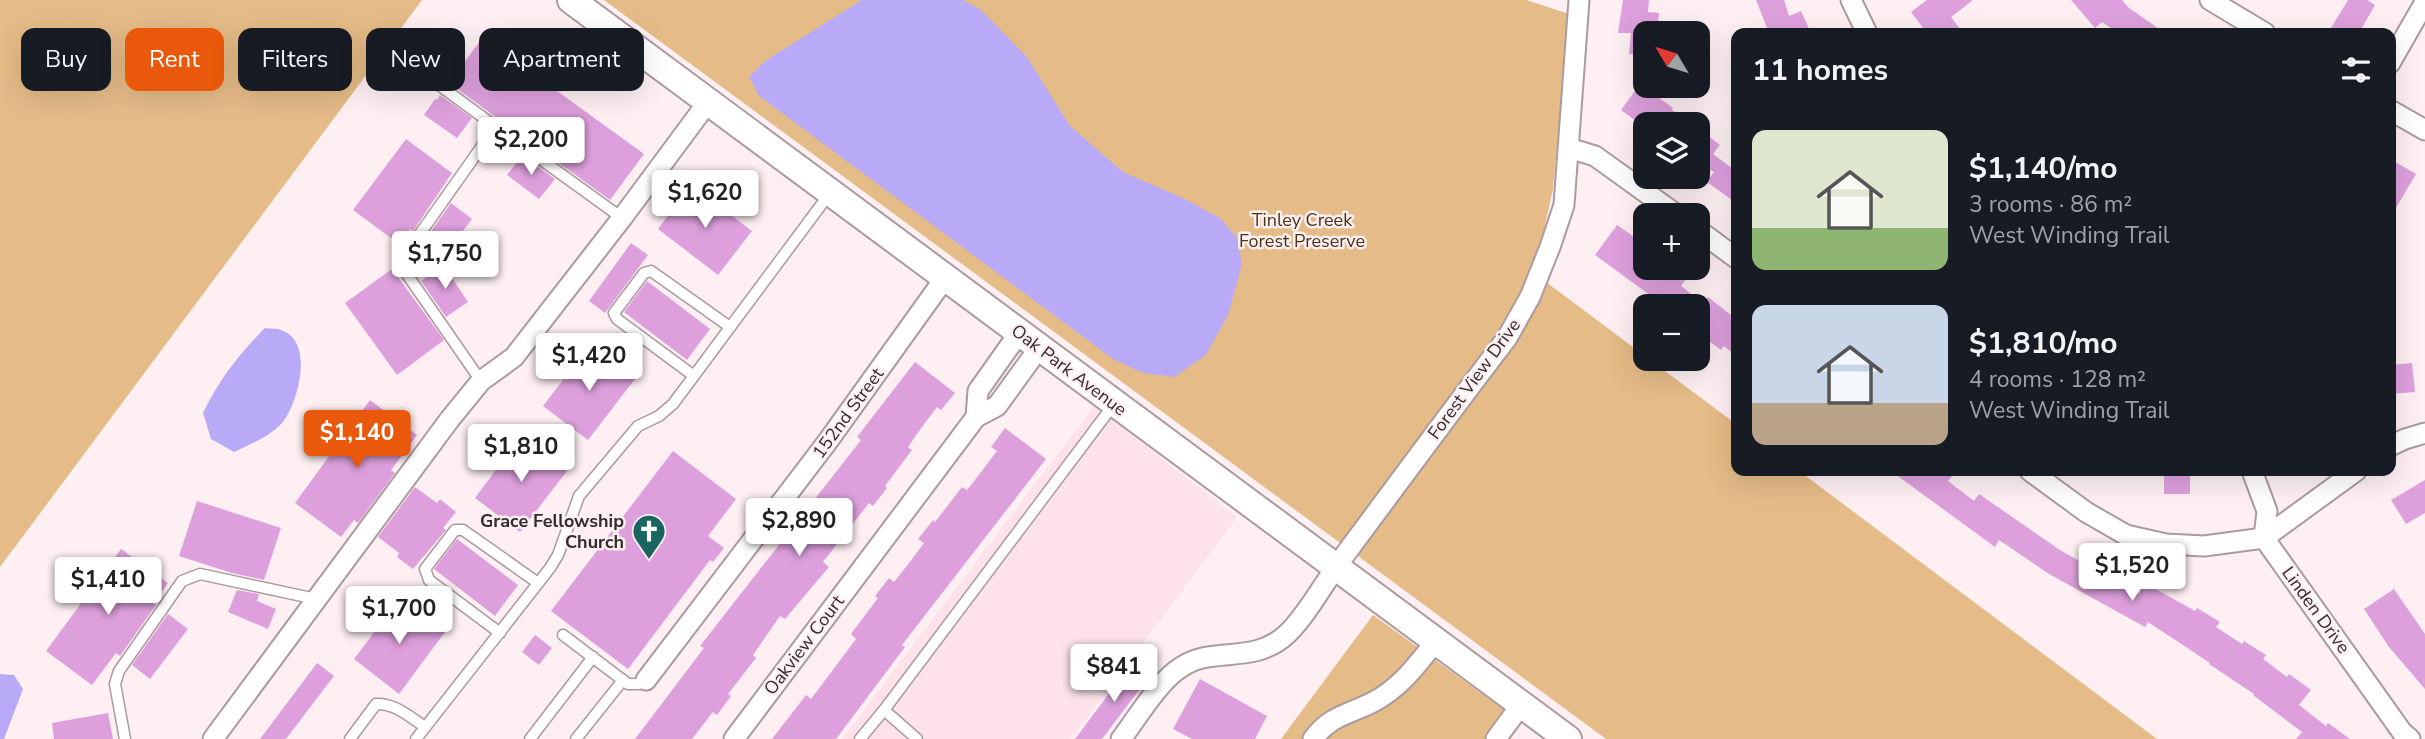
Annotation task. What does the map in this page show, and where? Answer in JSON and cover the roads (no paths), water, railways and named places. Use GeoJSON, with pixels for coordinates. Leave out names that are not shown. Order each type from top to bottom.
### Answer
{"type":"FeatureCollection","features":[{"type":"Feature","properties":{"kind":"street","name":"Oak Park Avenue"},"geometry":{"type":"LineString","coordinates":[[571,0],[1568,739]]}},
{"type":"Feature","properties":{"kind":"street","name":"Forest View Drive"},"geometry":{"type":"LineString","coordinates":[[1121,739],[1164,682],[1183,665],[1203,659],[1258,651],[1275,645],[1291,630],[1507,338],[1525,307],[1564,205],[1579,0]]}},
{"type":"Feature","properties":{"kind":"street"},"geometry":{"type":"LineString","coordinates":[[1851,0],[1865,28]]}},
{"type":"Feature","properties":{"kind":"street"},"geometry":{"type":"LineString","coordinates":[[2210,0],[2256,28]]}},
{"type":"Feature","properties":{"kind":"street"},"geometry":{"type":"LineString","coordinates":[[2396,53],[2425,2]]}},
{"type":"Feature","properties":{"kind":"street"},"geometry":{"type":"LineString","coordinates":[[213,739],[450,419],[481,382],[514,357],[708,102]]}},
{"type":"Feature","properties":{"kind":"street"},"geometry":{"type":"LineString","coordinates":[[2396,113],[2425,130]]}},
{"type":"Feature","properties":{"kind":"street"},"geometry":{"type":"LineString","coordinates":[[1569,148],[1595,156],[1660,203]]}},
{"type":"Feature","properties":{"kind":"street"},"geometry":{"type":"LineString","coordinates":[[1710,239],[1731,254]]}},
{"type":"Feature","properties":{"kind":"street","name":"152nd Street"},"geometry":{"type":"LineString","coordinates":[[646,680],[828,441],[944,278]]}},
{"type":"Feature","properties":{"kind":"street","name":"Oakview Court"},"geometry":{"type":"LineString","coordinates":[[734,739],[975,417],[978,391],[1029,340]]}},
{"type":"Feature","properties":{"kind":"street"},"geometry":{"type":"LineString","coordinates":[[2396,443],[2425,433]]}},
{"type":"Feature","properties":{"kind":"street"},"geometry":{"type":"LineString","coordinates":[[2036,476],[2086,512],[2126,535],[2166,544],[2204,546],[2264,538],[2350,476]]}},
{"type":"Feature","properties":{"kind":"street"},"geometry":{"type":"LineString","coordinates":[[2254,476],[2267,511],[2264,538]]}},
{"type":"Feature","properties":{"kind":"street","name":"Linden Drive"},"geometry":{"type":"LineString","coordinates":[[2264,538],[2402,732],[2410,739]]}},
{"type":"Feature","properties":{"kind":"street"},"geometry":{"type":"LineString","coordinates":[[1313,739],[1331,720],[1389,692],[1436,642]]}},
{"type":"Feature","properties":{"kind":"street"},"geometry":{"type":"LineString","coordinates":[[1496,739],[1521,705]]}},
{"type":"Feature","properties":{"kind":"lane"},"geometry":{"type":"LineString","coordinates":[[447,91],[622,218]]}},
{"type":"Feature","properties":{"kind":"lane"},"geometry":{"type":"LineString","coordinates":[[481,382],[404,270],[405,255],[487,139],[503,132]]}},
{"type":"Feature","properties":{"kind":"lane"},"geometry":{"type":"LineString","coordinates":[[416,739],[558,555],[579,496],[638,426],[666,410],[831,193]]}},
{"type":"Feature","properties":{"kind":"lane"},"geometry":{"type":"LineString","coordinates":[[694,376],[617,319],[614,313],[644,273],[651,271],[730,327]]}},
{"type":"Feature","properties":{"kind":"lane"},"geometry":{"type":"LineString","coordinates":[[860,739],[1115,404]]}},
{"type":"Feature","properties":{"kind":"lane"},"geometry":{"type":"LineString","coordinates":[[500,633],[429,580],[425,569],[455,530],[463,530],[538,583]]}},
{"type":"Feature","properties":{"kind":"lane"},"geometry":{"type":"LineString","coordinates":[[125,739],[115,684],[119,671],[182,581],[200,574],[316,599]]}},
{"type":"Feature","properties":{"kind":"lane"},"geometry":{"type":"LineString","coordinates":[[563,635],[628,684],[639,684],[646,680]]}},
{"type":"Feature","properties":{"kind":"lane"},"geometry":{"type":"LineString","coordinates":[[530,739],[593,657]]}},
{"type":"Feature","properties":{"kind":"lane"},"geometry":{"type":"LineString","coordinates":[[576,739],[622,680]]}},
{"type":"Feature","properties":{"kind":"lane"},"geometry":{"type":"LineString","coordinates":[[350,739],[376,704],[397,709],[425,727]]}},
{"type":"Feature","properties":{"kind":"lane"},"geometry":{"type":"LineString","coordinates":[[884,710],[917,739]]}},
{"type":"Feature","properties":{"kind":"place","name":"Grace Fellowship Church"},"geometry":{"type":"Point","coordinates":[649,561]}},
{"type":"Feature","properties":{"kind":"park label","name":"Tinley Creek Forest Preserve"},"geometry":{"type":"Point","coordinates":[1302,230]}}]}
